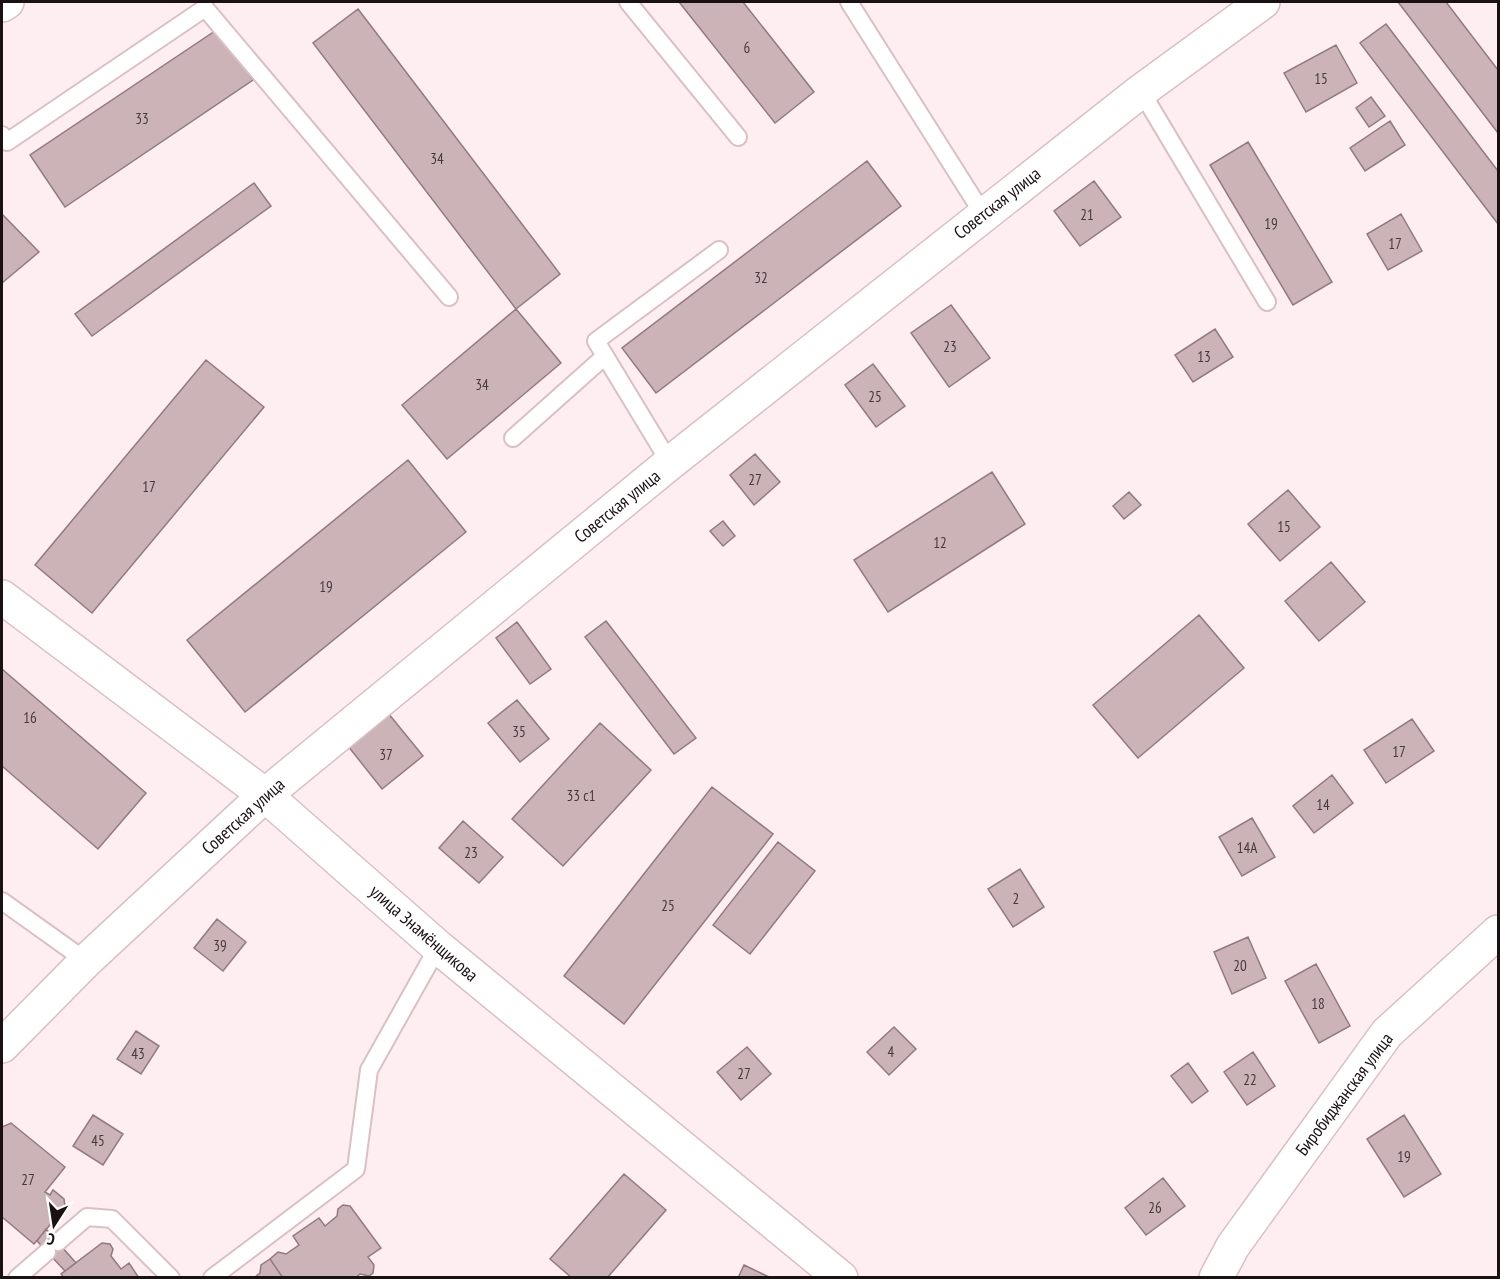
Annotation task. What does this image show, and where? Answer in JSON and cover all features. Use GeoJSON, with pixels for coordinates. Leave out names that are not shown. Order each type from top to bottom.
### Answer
{"type":"FeatureCollection","features":[{"type":"Feature","properties":{"kind":"street"},"geometry":{"type":"LineString","coordinates":[[2,5],[7,2]]}},
{"type":"Feature","properties":{"kind":"street","name":"Советская улица"},"geometry":{"type":"LineString","coordinates":[[2,1046],[86,961],[265,795],[670,463],[983,214],[1141,91],[1263,2]]}},
{"type":"Feature","properties":{"kind":"street","name":"улица Знамёнщикова"},"geometry":{"type":"LineString","coordinates":[[2,597],[265,795],[438,947],[841,1278]]}},
{"type":"Feature","properties":{"kind":"street","name":"Биробиджанская улица"},"geometry":{"type":"LineString","coordinates":[[1216,1278],[1233,1246],[1387,1033],[1498,932]]}},
{"type":"Feature","properties":{"kind":"lane"},"geometry":{"type":"LineString","coordinates":[[628,2],[738,137]]}},
{"type":"Feature","properties":{"kind":"lane"},"geometry":{"type":"LineString","coordinates":[[849,2],[983,214]]}},
{"type":"Feature","properties":{"kind":"lane"},"geometry":{"type":"LineString","coordinates":[[2,135],[7,142],[207,4],[449,297]]}},
{"type":"Feature","properties":{"kind":"lane"},"geometry":{"type":"LineString","coordinates":[[1141,91],[1267,302]]}},
{"type":"Feature","properties":{"kind":"lane"},"geometry":{"type":"LineString","coordinates":[[670,463],[596,341],[719,250]]}},
{"type":"Feature","properties":{"kind":"lane"},"geometry":{"type":"LineString","coordinates":[[513,438],[605,356]]}},
{"type":"Feature","properties":{"kind":"lane"},"geometry":{"type":"LineString","coordinates":[[2,901],[86,961]]}},
{"type":"Feature","properties":{"kind":"lane"},"geometry":{"type":"LineString","coordinates":[[212,1278],[356,1169],[369,1070],[438,947]]}},
{"type":"Feature","properties":{"kind":"lane"},"geometry":{"type":"LineString","coordinates":[[17,1278],[87,1217],[112,1219],[171,1278]]}},
{"type":"Feature","properties":{"kind":"building"},"geometry":{"type":"Polygon","coordinates":[[[679,2],[743,2],[814,92],[775,123],[679,2]]]}},
{"type":"Feature","properties":{"kind":"building"},"geometry":{"type":"Polygon","coordinates":[[[1398,2],[1446,2],[1498,70],[1498,133],[1398,2]]]}},
{"type":"Feature","properties":{"kind":"building"},"geometry":{"type":"Polygon","coordinates":[[[358,9],[560,274],[516,309],[313,43],[358,9]]]}},
{"type":"Feature","properties":{"kind":"building"},"geometry":{"type":"Polygon","coordinates":[[[1386,24],[1498,171],[1498,224],[1360,43],[1386,24]]]}},
{"type":"Feature","properties":{"kind":"building"},"geometry":{"type":"Polygon","coordinates":[[[218,29],[253,80],[65,207],[30,155],[218,29]]]}},
{"type":"Feature","properties":{"kind":"building"},"geometry":{"type":"Polygon","coordinates":[[[1336,45],[1357,83],[1306,112],[1284,73],[1336,45]]]}},
{"type":"Feature","properties":{"kind":"building"},"geometry":{"type":"Polygon","coordinates":[[[1371,97],[1385,116],[1369,127],[1356,108],[1371,97]]]}},
{"type":"Feature","properties":{"kind":"building"},"geometry":{"type":"Polygon","coordinates":[[[1390,121],[1405,145],[1365,171],[1350,148],[1390,121]]]}},
{"type":"Feature","properties":{"kind":"building"},"geometry":{"type":"Polygon","coordinates":[[[1248,142],[1332,282],[1293,305],[1210,165],[1248,142]]]}},
{"type":"Feature","properties":{"kind":"building"},"geometry":{"type":"Polygon","coordinates":[[[867,161],[901,206],[656,393],[622,348],[867,161]]]}},
{"type":"Feature","properties":{"kind":"building"},"geometry":{"type":"Polygon","coordinates":[[[1094,181],[1121,217],[1080,246],[1054,211],[1094,181]]]}},
{"type":"Feature","properties":{"kind":"building"},"geometry":{"type":"Polygon","coordinates":[[[254,183],[271,206],[92,336],[75,314],[254,183]]]}},
{"type":"Feature","properties":{"kind":"building"},"geometry":{"type":"Polygon","coordinates":[[[2,214],[39,252],[2,283],[2,214]]]}},
{"type":"Feature","properties":{"kind":"building"},"geometry":{"type":"Polygon","coordinates":[[[1401,214],[1422,251],[1388,270],[1367,234],[1401,214]]]}},
{"type":"Feature","properties":{"kind":"building"},"geometry":{"type":"Polygon","coordinates":[[[951,305],[990,358],[949,387],[911,333],[951,305]]]}},
{"type":"Feature","properties":{"kind":"building"},"geometry":{"type":"Polygon","coordinates":[[[516,309],[561,363],[447,459],[402,405],[516,309]]]}},
{"type":"Feature","properties":{"kind":"building"},"geometry":{"type":"Polygon","coordinates":[[[1215,329],[1233,357],[1193,382],[1175,355],[1215,329]]]}},
{"type":"Feature","properties":{"kind":"building"},"geometry":{"type":"Polygon","coordinates":[[[206,360],[264,407],[92,613],[35,565],[206,360]]]}},
{"type":"Feature","properties":{"kind":"building"},"geometry":{"type":"Polygon","coordinates":[[[873,364],[905,406],[876,427],[845,385],[873,364]]]}},
{"type":"Feature","properties":{"kind":"building"},"geometry":{"type":"Polygon","coordinates":[[[755,454],[780,482],[754,505],[730,475],[755,454]]]}},
{"type":"Feature","properties":{"kind":"building"},"geometry":{"type":"Polygon","coordinates":[[[408,460],[466,532],[245,712],[187,640],[408,460]]]}},
{"type":"Feature","properties":{"kind":"building"},"geometry":{"type":"Polygon","coordinates":[[[992,472],[1025,524],[888,612],[854,560],[992,472]]]}},
{"type":"Feature","properties":{"kind":"building"},"geometry":{"type":"Polygon","coordinates":[[[1288,490],[1320,527],[1280,561],[1248,524],[1288,490]]]}},
{"type":"Feature","properties":{"kind":"building"},"geometry":{"type":"Polygon","coordinates":[[[1129,492],[1141,505],[1124,519],[1113,506],[1129,492]]]}},
{"type":"Feature","properties":{"kind":"building"},"geometry":{"type":"Polygon","coordinates":[[[723,521],[735,536],[723,546],[710,531],[723,521]]]}},
{"type":"Feature","properties":{"kind":"building"},"geometry":{"type":"Polygon","coordinates":[[[1331,562],[1365,602],[1319,641],[1285,601],[1331,562]]]}},
{"type":"Feature","properties":{"kind":"building"},"geometry":{"type":"Polygon","coordinates":[[[1199,615],[1244,668],[1138,758],[1093,705],[1199,615]]]}},
{"type":"Feature","properties":{"kind":"building"},"geometry":{"type":"Polygon","coordinates":[[[606,621],[696,738],[674,754],[585,637],[606,621]]]}},
{"type":"Feature","properties":{"kind":"building"},"geometry":{"type":"Polygon","coordinates":[[[517,622],[551,669],[530,684],[496,638],[517,622]]]}},
{"type":"Feature","properties":{"kind":"building"},"geometry":{"type":"Polygon","coordinates":[[[2,669],[146,793],[98,849],[2,766],[2,669]]]}},
{"type":"Feature","properties":{"kind":"building"},"geometry":{"type":"Polygon","coordinates":[[[517,700],[549,739],[520,762],[488,723],[517,700]]]}},
{"type":"Feature","properties":{"kind":"building"},"geometry":{"type":"Polygon","coordinates":[[[388,713],[423,756],[382,789],[348,746],[388,713]]]}},
{"type":"Feature","properties":{"kind":"building"},"geometry":{"type":"Polygon","coordinates":[[[1412,719],[1434,751],[1386,783],[1364,750],[1412,719]]]}},
{"type":"Feature","properties":{"kind":"building"},"geometry":{"type":"Polygon","coordinates":[[[600,723],[651,770],[563,866],[512,819],[600,723]]]}},
{"type":"Feature","properties":{"kind":"building"},"geometry":{"type":"Polygon","coordinates":[[[1332,775],[1353,803],[1314,833],[1293,806],[1332,775]]]}},
{"type":"Feature","properties":{"kind":"building"},"geometry":{"type":"Polygon","coordinates":[[[712,787],[773,834],[624,1024],[564,976],[712,787]]]}},
{"type":"Feature","properties":{"kind":"building"},"geometry":{"type":"Polygon","coordinates":[[[1252,818],[1275,857],[1242,876],[1219,837],[1252,818]]]}},
{"type":"Feature","properties":{"kind":"building"},"geometry":{"type":"Polygon","coordinates":[[[463,821],[503,857],[479,883],[439,848],[463,821]]]}},
{"type":"Feature","properties":{"kind":"building"},"geometry":{"type":"Polygon","coordinates":[[[778,842],[815,871],[750,954],[713,925],[778,842]]]}},
{"type":"Feature","properties":{"kind":"building"},"geometry":{"type":"Polygon","coordinates":[[[1020,869],[1044,907],[1013,927],[988,889],[1020,869]]]}},
{"type":"Feature","properties":{"kind":"building"},"geometry":{"type":"Polygon","coordinates":[[[217,919],[246,942],[223,971],[194,948],[217,919]]]}},
{"type":"Feature","properties":{"kind":"building"},"geometry":{"type":"Polygon","coordinates":[[[1248,937],[1266,978],[1232,994],[1214,952],[1248,937]]]}},
{"type":"Feature","properties":{"kind":"building"},"geometry":{"type":"Polygon","coordinates":[[[1316,964],[1350,1026],[1319,1043],[1285,981],[1316,964]]]}},
{"type":"Feature","properties":{"kind":"building"},"geometry":{"type":"Polygon","coordinates":[[[894,1027],[916,1049],[889,1075],[867,1052],[894,1027]]]}},
{"type":"Feature","properties":{"kind":"building"},"geometry":{"type":"Polygon","coordinates":[[[136,1031],[159,1046],[141,1074],[117,1059],[136,1031]]]}},
{"type":"Feature","properties":{"kind":"building"},"geometry":{"type":"Polygon","coordinates":[[[747,1047],[771,1074],[741,1100],[717,1072],[747,1047]]]}},
{"type":"Feature","properties":{"kind":"building"},"geometry":{"type":"Polygon","coordinates":[[[1253,1052],[1275,1086],[1247,1105],[1224,1072],[1253,1052]]]}},
{"type":"Feature","properties":{"kind":"building"},"geometry":{"type":"Polygon","coordinates":[[[1188,1063],[1208,1091],[1192,1103],[1171,1076],[1188,1063]]]}},
{"type":"Feature","properties":{"kind":"building"},"geometry":{"type":"Polygon","coordinates":[[[93,1115],[123,1134],[103,1165],[73,1146],[93,1115]]]}},
{"type":"Feature","properties":{"kind":"building"},"geometry":{"type":"Polygon","coordinates":[[[1404,1115],[1441,1174],[1404,1197],[1367,1139],[1404,1115]]]}},
{"type":"Feature","properties":{"kind":"building"},"geometry":{"type":"Polygon","coordinates":[[[11,1123],[65,1167],[45,1192],[50,1195],[53,1190],[64,1199],[65,1207],[34,1244],[2,1217],[2,1127],[11,1123]]]}},
{"type":"Feature","properties":{"kind":"building"},"geometry":{"type":"Polygon","coordinates":[[[624,1174],[666,1210],[607,1278],[572,1278],[550,1259],[624,1174]]]}},
{"type":"Feature","properties":{"kind":"building"},"geometry":{"type":"Polygon","coordinates":[[[1163,1178],[1185,1206],[1146,1235],[1125,1208],[1163,1178]]]}},
{"type":"Feature","properties":{"kind":"building"},"geometry":{"type":"Polygon","coordinates":[[[343,1205],[350,1206],[381,1248],[368,1257],[374,1265],[373,1273],[369,1276],[360,1274],[355,1278],[283,1278],[270,1259],[278,1252],[286,1254],[299,1245],[293,1236],[319,1218],[325,1226],[337,1216],[338,1209],[343,1205]]]}},
{"type":"Feature","properties":{"kind":"building"},"geometry":{"type":"Polygon","coordinates":[[[46,1229],[76,1263],[65,1271],[37,1241],[46,1229]]]}},
{"type":"Feature","properties":{"kind":"building"},"geometry":{"type":"Polygon","coordinates":[[[102,1243],[110,1244],[113,1249],[111,1256],[121,1269],[129,1263],[139,1278],[64,1278],[61,1274],[102,1243]]]}},
{"type":"Feature","properties":{"kind":"building"},"geometry":{"type":"Polygon","coordinates":[[[270,1259],[283,1278],[254,1278],[260,1273],[261,1265],[270,1259]]]}},
{"type":"Feature","properties":{"kind":"building"},"geometry":{"type":"Polygon","coordinates":[[[744,1265],[771,1278],[738,1278],[744,1265]]]}}]}
